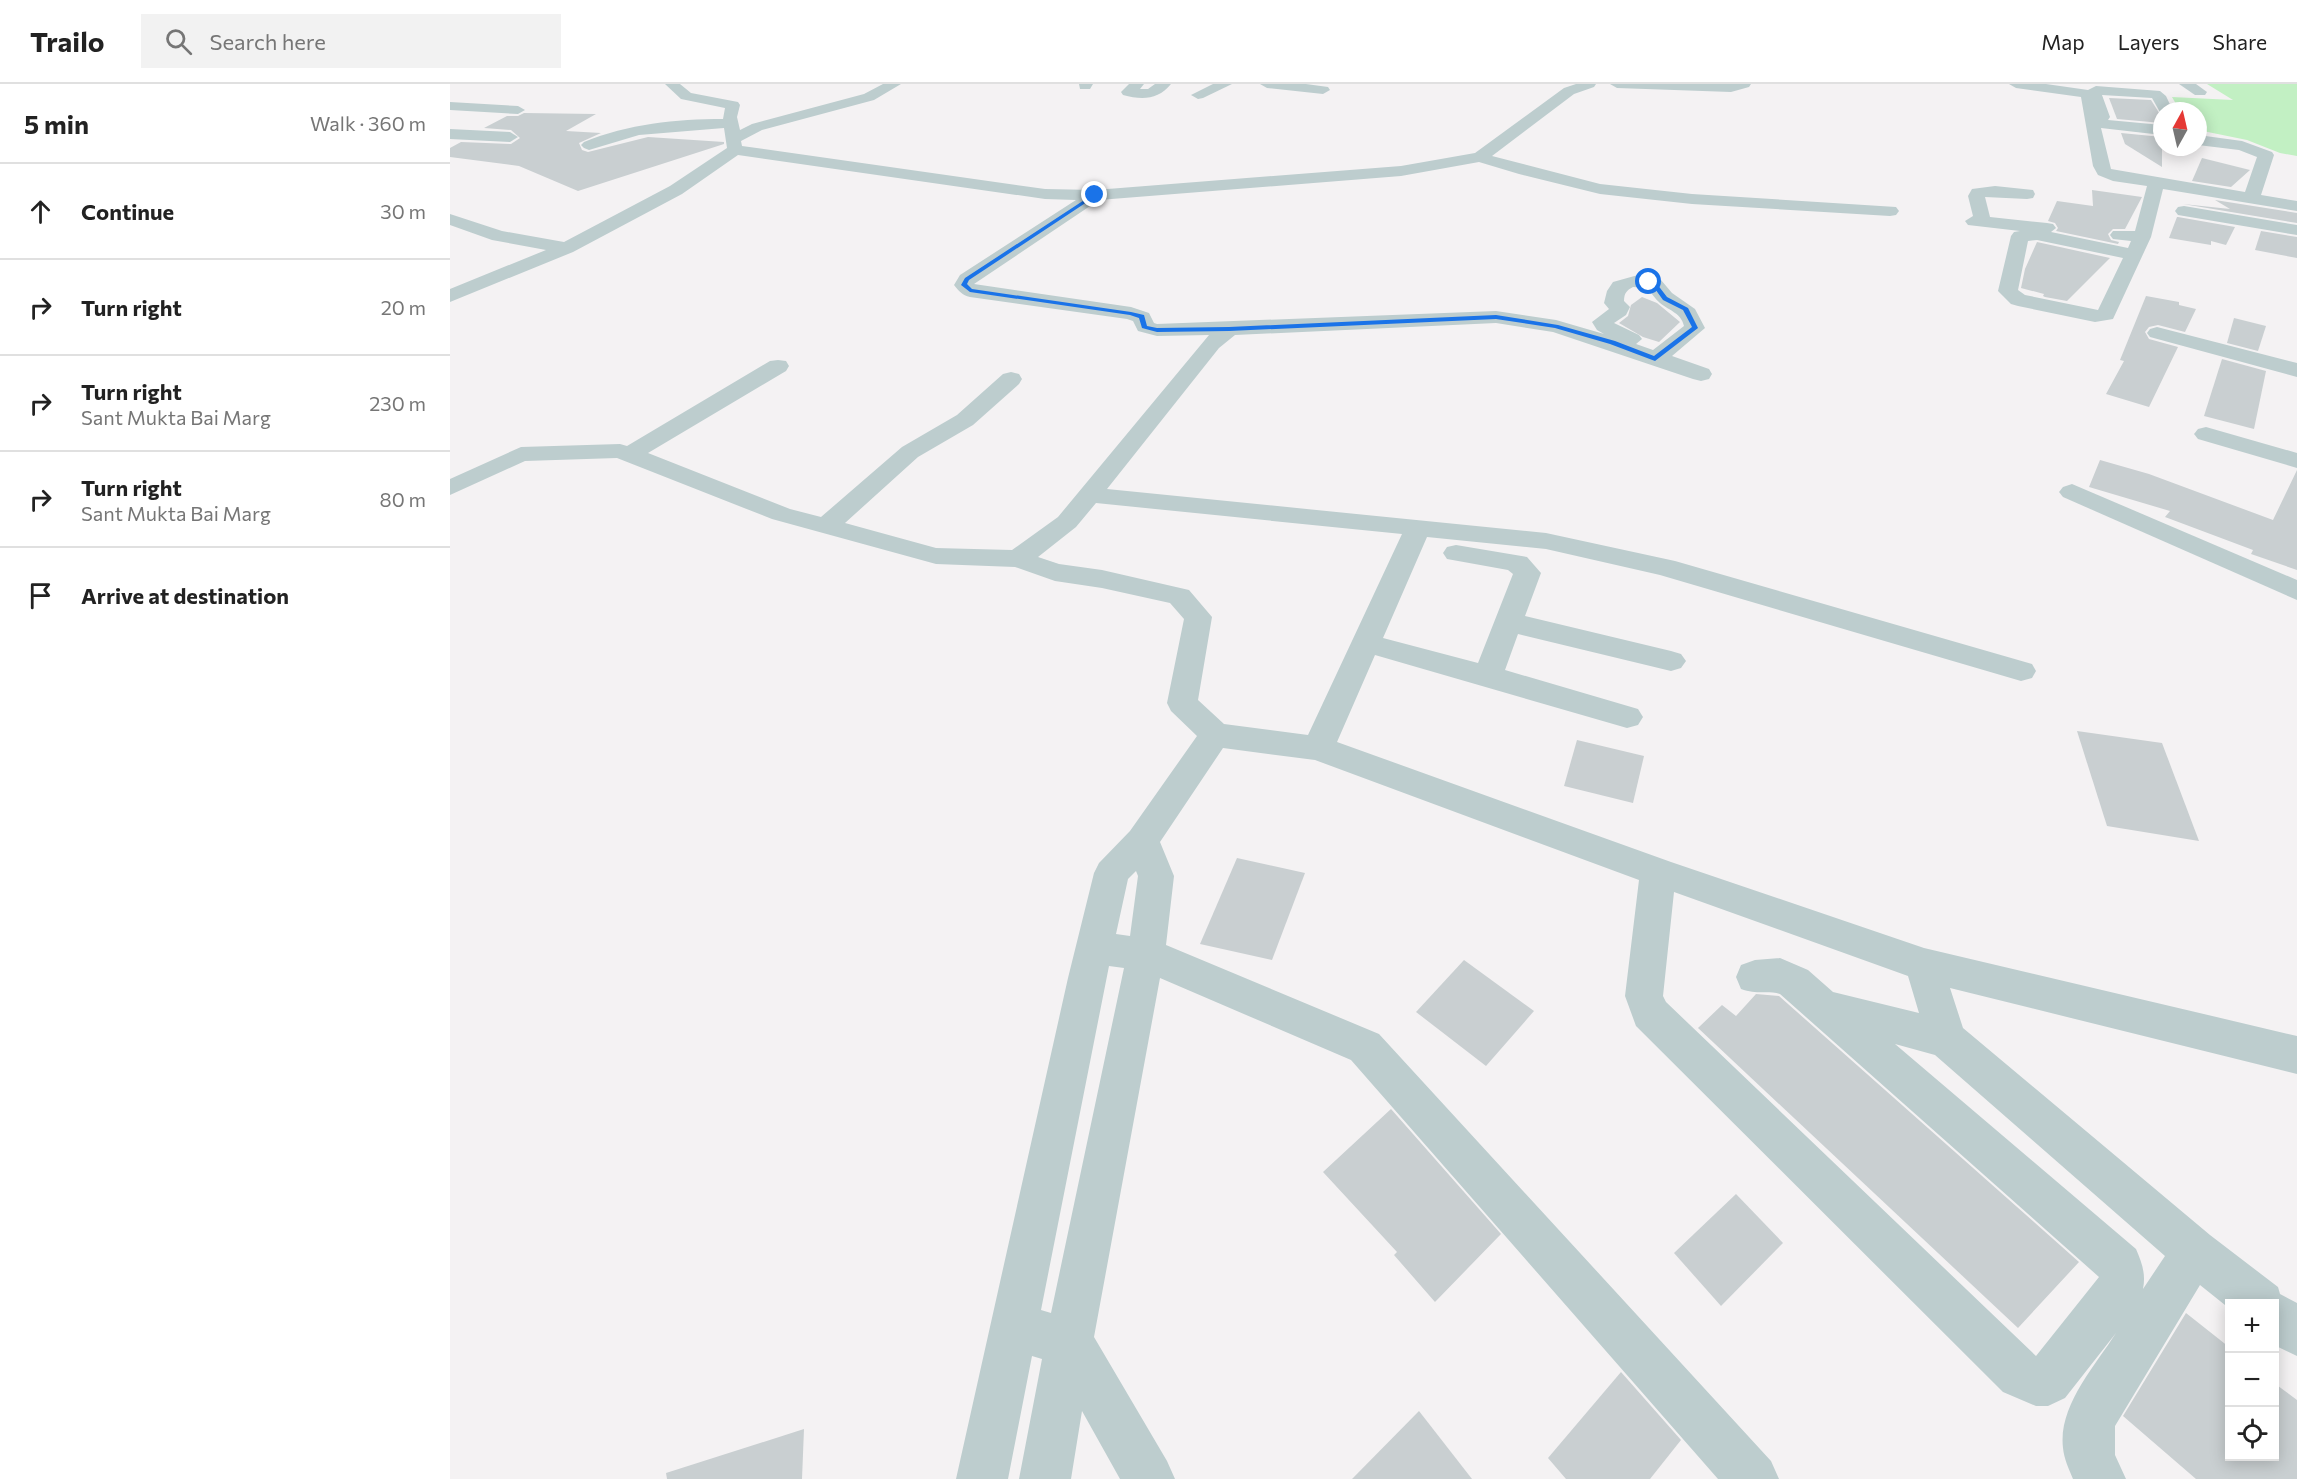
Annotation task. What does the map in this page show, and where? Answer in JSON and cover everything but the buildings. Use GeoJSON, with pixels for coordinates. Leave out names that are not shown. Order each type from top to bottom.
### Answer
{"type":"FeatureCollection","features":[{"type":"Feature","properties":{"kind":"street"},"geometry":{"type":"LineString","coordinates":[[672,84],[686,96],[733,105],[733,137]]}},
{"type":"Feature","properties":{"kind":"street"},"geometry":{"type":"LineString","coordinates":[[450,296],[567,248],[676,190],[733,137],[757,127],[869,97],[894,84]]}},
{"type":"Feature","properties":{"kind":"street"},"geometry":{"type":"LineString","coordinates":[[1137,84],[1128,92],[1151,94],[1164,84]]}},
{"type":"Feature","properties":{"kind":"street"},"geometry":{"type":"LineString","coordinates":[[1198,95],[1225,84]]}},
{"type":"Feature","properties":{"kind":"street"},"geometry":{"type":"LineString","coordinates":[[1267,84],[1323,90]]}},
{"type":"Feature","properties":{"kind":"street"},"geometry":{"type":"LineString","coordinates":[[1480,158],[1569,91],[1589,84]]}},
{"type":"Feature","properties":{"kind":"street"},"geometry":{"type":"LineString","coordinates":[[1617,84],[1731,88],[1744,84]]}},
{"type":"Feature","properties":{"kind":"street"},"geometry":{"type":"LineString","coordinates":[[2016,84],[2087,94],[2100,124]]}},
{"type":"Feature","properties":{"kind":"street"},"geometry":{"type":"LineString","coordinates":[[2186,84],[2200,92]]}},
{"type":"Feature","properties":{"kind":"street"},"geometry":{"type":"LineString","coordinates":[[2162,102],[2155,94],[2096,90],[2094,92],[2100,124],[2101,166],[2104,172],[2113,176],[2156,183],[2254,192]]}},
{"type":"Feature","properties":{"kind":"street"},"geometry":{"type":"LineString","coordinates":[[450,106],[518,110]]}},
{"type":"Feature","properties":{"kind":"street"},"geometry":{"type":"LineString","coordinates":[[589,145],[629,131],[705,123],[733,137],[1045,194],[1095,195],[1401,171],[1480,158],[1600,189],[1692,199],[1890,211]]}},
{"type":"Feature","properties":{"kind":"street"},"geometry":{"type":"LineString","coordinates":[[2100,124],[2153,129]]}},
{"type":"Feature","properties":{"kind":"street"},"geometry":{"type":"LineString","coordinates":[[450,134],[510,137]]}},
{"type":"Feature","properties":{"kind":"street"},"geometry":{"type":"LineString","coordinates":[[2207,141],[2242,146],[2266,156],[2254,192]]}},
{"type":"Feature","properties":{"kind":"street"},"geometry":{"type":"LineString","coordinates":[[2144,143],[2153,142]]}},
{"type":"Feature","properties":{"kind":"street"},"geometry":{"type":"LineString","coordinates":[[2199,176],[2297,206]]}},
{"type":"Feature","properties":{"kind":"street"},"geometry":{"type":"LineString","coordinates":[[2134,255],[2037,235],[2020,236],[2008,291],[2018,300],[2095,316],[2106,315],[2134,255],[2142,237],[2156,183]]}},
{"type":"Feature","properties":{"kind":"street"},"geometry":{"type":"LineString","coordinates":[[2027,194],[1995,191],[1978,193],[1976,196],[1978,222],[2113,228],[2142,237]]}},
{"type":"Feature","properties":{"kind":"street"},"geometry":{"type":"LineString","coordinates":[[1095,195],[967,279],[964,285],[970,291],[1131,313],[1142,316],[1144,327],[1157,330],[1496,317],[1556,327],[1660,355]]}},
{"type":"Feature","properties":{"kind":"street"},"geometry":{"type":"LineString","coordinates":[[2184,211],[2297,230]]}},
{"type":"Feature","properties":{"kind":"street"},"geometry":{"type":"LineString","coordinates":[[2009,217],[2049,226],[2072,226]]}},
{"type":"Feature","properties":{"kind":"street"},"geometry":{"type":"LineString","coordinates":[[450,219],[498,236],[567,248]]}},
{"type":"Feature","properties":{"kind":"street"},"geometry":{"type":"LineString","coordinates":[[1660,355],[1695,328],[1686,309],[1665,298],[1655,285],[1649,282],[1618,287],[1613,294],[1614,303],[1620,307],[1619,311],[1602,322],[1604,327],[1660,355],[1701,374]]}},
{"type":"Feature","properties":{"kind":"street"},"geometry":{"type":"LineString","coordinates":[[1018,559],[1067,522],[1212,344],[1229,329]]}},
{"type":"Feature","properties":{"kind":"street"},"geometry":{"type":"LineString","coordinates":[[2157,333],[2297,370]]}},
{"type":"Feature","properties":{"kind":"street"},"geometry":{"type":"LineString","coordinates":[[628,454],[778,366]]}},
{"type":"Feature","properties":{"kind":"street"},"geometry":{"type":"LineString","coordinates":[[825,526],[910,452],[965,420],[1011,380]]}},
{"type":"Feature","properties":{"kind":"street"},"geometry":{"type":"LineString","coordinates":[[2206,434],[2297,461]]}},
{"type":"Feature","properties":{"kind":"street"},"geometry":{"type":"LineString","coordinates":[[450,488],[521,454],[620,451],[781,514],[936,556],[1018,559],[1055,572],[1102,579],[1179,596],[1198,617],[1182,703],[1215,735],[1318,748],[1658,872],[1924,965],[2297,1055]]}},
{"type":"Feature","properties":{"kind":"street"},"geometry":{"type":"LineString","coordinates":[[2072,492],[2297,591]]}},
{"type":"Feature","properties":{"kind":"street"},"geometry":{"type":"LineString","coordinates":[[1088,495],[1415,537],[1546,541],[1665,567],[2021,671]]}},
{"type":"Feature","properties":{"kind":"street"},"geometry":{"type":"LineString","coordinates":[[1415,537],[1517,563],[1525,568],[1527,573],[1488,676]]}},
{"type":"Feature","properties":{"kind":"street"},"geometry":{"type":"LineString","coordinates":[[1318,748],[1415,537]]}},
{"type":"Feature","properties":{"kind":"street"},"geometry":{"type":"LineString","coordinates":[[1509,622],[1671,661]]}},
{"type":"Feature","properties":{"kind":"street"},"geometry":{"type":"LineString","coordinates":[[1366,643],[1627,717]]}},
{"type":"Feature","properties":{"kind":"street"},"geometry":{"type":"LineString","coordinates":[[982,1479],[1094,948],[1112,873],[1142,841],[1215,735]]}},
{"type":"Feature","properties":{"kind":"street"},"geometry":{"type":"LineString","coordinates":[[1045,1479],[1069,1341],[1146,954],[1156,876],[1142,841]]}},
{"type":"Feature","properties":{"kind":"street"},"geometry":{"type":"LineString","coordinates":[[1658,872],[1644,996],[1650,1013],[2020,1375],[2036,1381],[2048,1382],[2120,1289],[2122,1278],[2120,1265],[1794,982],[1780,975],[1755,977]]}},
{"type":"Feature","properties":{"kind":"street"},"geometry":{"type":"LineString","coordinates":[[1094,948],[1146,954],[1365,1047],[1753,1479]]}},
{"type":"Feature","properties":{"kind":"street"},"geometry":{"type":"LineString","coordinates":[[1924,965],[1946,1039]]}},
{"type":"Feature","properties":{"kind":"street"},"geometry":{"type":"LineString","coordinates":[[1824,1007],[1946,1039],[2194,1251],[2254,1299]]}},
{"type":"Feature","properties":{"kind":"street"},"geometry":{"type":"LineString","coordinates":[[1768,1110],[1847,1184],[1856,1198],[1860,1218]]}},
{"type":"Feature","properties":{"kind":"street"},"geometry":{"type":"LineString","coordinates":[[2100,1479],[2088,1459],[2091,1418],[2194,1251]]}},
{"type":"Feature","properties":{"kind":"street"},"geometry":{"type":"LineString","coordinates":[[2279,1319],[2297,1332]]}},
{"type":"Feature","properties":{"kind":"street"},"geometry":{"type":"LineString","coordinates":[[1014,1328],[1069,1341],[1149,1479]]}},
{"type":"Feature","properties":{"kind":"green space"},"geometry":{"type":"Polygon","coordinates":[[[2207,84],[2297,84],[2297,156],[2280,153],[2247,140],[2207,132],[2207,102],[2175,102],[2172,97],[2233,100],[2207,84]]]}},
{"type":"Feature","properties":{"kind":"route"},"geometry":{"type":"LineString","coordinates":[[1095,195],[967,279],[964,285],[970,291],[1131,313],[1142,316],[1144,327],[1157,330],[1496,317],[1556,327],[1612,343],[1655,359],[1695,328],[1686,309],[1665,298],[1655,285],[1649,282]]}}]}
